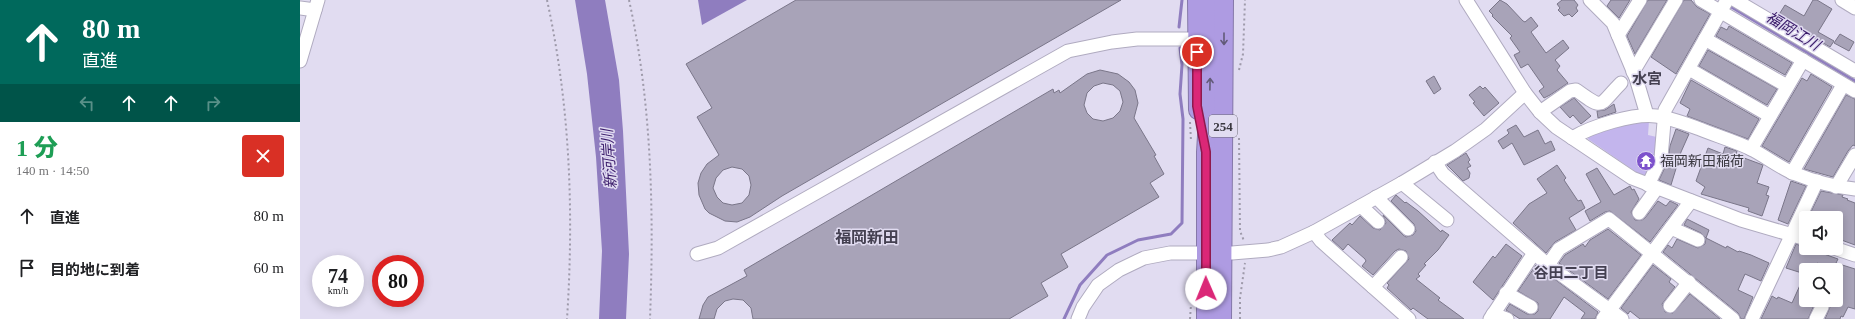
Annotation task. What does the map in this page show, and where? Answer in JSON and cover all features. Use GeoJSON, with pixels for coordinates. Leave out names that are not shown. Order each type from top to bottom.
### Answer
{"type":"FeatureCollection","features":[{"type":"Feature","properties":{"kind":"highway"},"geometry":{"type":"LineString","coordinates":[[1197,0],[1197,106],[1206,152]]}},
{"type":"Feature","properties":{"kind":"highway","name":"254"},"geometry":{"type":"LineString","coordinates":[[1210,0],[1210,87],[1206,152],[1220,253],[1222,319]]}},
{"type":"Feature","properties":{"kind":"highway","name":"254"},"geometry":{"type":"LineString","coordinates":[[1206,319],[1220,253],[1230,159],[1231,138],[1224,0]]}},
{"type":"Feature","properties":{"kind":"highway","name":"254"},"geometry":{"type":"LineString","coordinates":[[1220,253],[1234,275],[1234,319]]}},
{"type":"Feature","properties":{"kind":"street"},"geometry":{"type":"LineString","coordinates":[[1466,0],[1525,93],[1540,112],[1556,127],[1632,178],[1741,220],[1799,237]]}},
{"type":"Feature","properties":{"kind":"street"},"geometry":{"type":"LineString","coordinates":[[1590,0],[1613,23],[1633,72],[1647,115]]}},
{"type":"Feature","properties":{"kind":"street"},"geometry":{"type":"LineString","coordinates":[[1618,35],[1640,0]]}},
{"type":"Feature","properties":{"kind":"street"},"geometry":{"type":"LineString","coordinates":[[1633,72],[1676,0]]}},
{"type":"Feature","properties":{"kind":"street"},"geometry":{"type":"LineString","coordinates":[[1701,0],[1723,6],[1803,60],[1855,92]]}},
{"type":"Feature","properties":{"kind":"street"},"geometry":{"type":"LineString","coordinates":[[1735,0],[1855,72]]}},
{"type":"Feature","properties":{"kind":"street"},"geometry":{"type":"LineString","coordinates":[[1842,0],[1855,8]]}},
{"type":"Feature","properties":{"kind":"street"},"geometry":{"type":"LineString","coordinates":[[300,8],[317,5],[300,61]]}},
{"type":"Feature","properties":{"kind":"street"},"geometry":{"type":"LineString","coordinates":[[1639,213],[1653,186],[1661,158],[1665,110],[1723,6]]}},
{"type":"Feature","properties":{"kind":"street"},"geometry":{"type":"LineString","coordinates":[[697,254],[718,248],[1068,51],[1112,42],[1131,40],[1197,39]]}},
{"type":"Feature","properties":{"kind":"street"},"geometry":{"type":"LineString","coordinates":[[1705,39],[1787,86]]}},
{"type":"Feature","properties":{"kind":"street"},"geometry":{"type":"LineString","coordinates":[[1751,149],[1803,60]]}},
{"type":"Feature","properties":{"kind":"street"},"geometry":{"type":"LineString","coordinates":[[1689,69],[1770,116]]}},
{"type":"Feature","properties":{"kind":"street"},"geometry":{"type":"LineString","coordinates":[[1540,112],[1570,91],[1576,90],[1594,103],[1600,104],[1608,99],[1610,94],[1621,83]]}},
{"type":"Feature","properties":{"kind":"street"},"geometry":{"type":"LineString","coordinates":[[1792,173],[1843,85]]}},
{"type":"Feature","properties":{"kind":"street"},"geometry":{"type":"LineString","coordinates":[[1078,319],[1083,307],[1098,285],[1132,263],[1158,254],[1254,252],[1281,247],[1314,232],[1402,183],[1455,151],[1486,129],[1525,93]]}},
{"type":"Feature","properties":{"kind":"street"},"geometry":{"type":"LineString","coordinates":[[1572,138],[1583,131],[1604,124],[1647,115],[1664,117],[1751,149],[1792,173],[1836,187],[1855,189]]}},
{"type":"Feature","properties":{"kind":"street"},"geometry":{"type":"LineString","coordinates":[[1836,187],[1855,155]]}},
{"type":"Feature","properties":{"kind":"street"},"geometry":{"type":"LineString","coordinates":[[1435,162],[1443,174],[1606,315],[1622,319]]}},
{"type":"Feature","properties":{"kind":"street"},"geometry":{"type":"LineString","coordinates":[[1752,319],[1817,181]]}},
{"type":"Feature","properties":{"kind":"street"},"geometry":{"type":"LineString","coordinates":[[1402,183],[1447,220]]}},
{"type":"Feature","properties":{"kind":"street"},"geometry":{"type":"LineString","coordinates":[[1376,197],[1408,229]]}},
{"type":"Feature","properties":{"kind":"street"},"geometry":{"type":"LineString","coordinates":[[1606,315],[1691,201]]}},
{"type":"Feature","properties":{"kind":"street"},"geometry":{"type":"LineString","coordinates":[[1361,206],[1378,222]]}},
{"type":"Feature","properties":{"kind":"street"},"geometry":{"type":"LineString","coordinates":[[1548,265],[1559,249],[1609,219],[1733,319]]}},
{"type":"Feature","properties":{"kind":"street"},"geometry":{"type":"LineString","coordinates":[[1671,228],[1698,240]]}},
{"type":"Feature","properties":{"kind":"street"},"geometry":{"type":"LineString","coordinates":[[1314,232],[1321,241],[1409,319]]}},
{"type":"Feature","properties":{"kind":"street"},"geometry":{"type":"LineString","coordinates":[[1843,251],[1854,254]]}},
{"type":"Feature","properties":{"kind":"street"},"geometry":{"type":"LineString","coordinates":[[1507,319],[1491,316],[1534,253]]}},
{"type":"Feature","properties":{"kind":"street"},"geometry":{"type":"LineString","coordinates":[[1373,287],[1401,257]]}},
{"type":"Feature","properties":{"kind":"street"},"geometry":{"type":"LineString","coordinates":[[1670,306],[1689,282]]}},
{"type":"Feature","properties":{"kind":"street"},"geometry":{"type":"LineString","coordinates":[[1506,293],[1531,307]]}},
{"type":"Feature","properties":{"kind":"street"},"geometry":{"type":"LineString","coordinates":[[1816,319],[1822,307]]}},
{"type":"Feature","properties":{"kind":"path"},"geometry":{"type":"LineString","coordinates":[[547,0],[562,91],[570,176],[571,264],[567,319]]}},
{"type":"Feature","properties":{"kind":"path"},"geometry":{"type":"LineString","coordinates":[[629,0],[643,87],[648,136],[652,251],[650,319]]}},
{"type":"Feature","properties":{"kind":"path"},"geometry":{"type":"LineString","coordinates":[[1238,76],[1243,54],[1245,0]]}},
{"type":"Feature","properties":{"kind":"path"},"geometry":{"type":"LineString","coordinates":[[1231,138],[1240,232],[1244,240]]}},
{"type":"Feature","properties":{"kind":"path"},"geometry":{"type":"LineString","coordinates":[[1240,319],[1240,298],[1245,265]]}},
{"type":"Feature","properties":{"kind":"shaded area"},"geometry":{"type":"Polygon","coordinates":[[[1649,121],[1648,135],[1661,138],[1649,177],[1642,176],[1588,139],[1589,136],[1628,124],[1649,121]]]}},
{"type":"Feature","properties":{"kind":"water","name":"新河岸川"},"geometry":{"type":"Polygon","coordinates":[[[575,0],[605,0],[619,80],[629,254],[626,319],[599,319],[602,251],[596,157],[587,74],[575,0]]]}},
{"type":"Feature","properties":{"kind":"water"},"geometry":{"type":"Polygon","coordinates":[[[698,0],[747,0],[702,25],[698,0]]]}},
{"type":"Feature","properties":{"kind":"building"},"geometry":{"type":"Polygon","coordinates":[[[796,0],[1121,0],[782,196],[750,217],[737,222],[725,221],[709,213],[705,209],[699,195],[698,183],[701,173],[707,164],[719,155],[697,117],[712,108],[686,64],[796,0]],[[732,167],[723,170],[716,178],[713,188],[717,197],[723,203],[732,205],[742,203],[749,195],[751,185],[749,176],[742,169],[732,167]]]}},
{"type":"Feature","properties":{"kind":"building"},"geometry":{"type":"Polygon","coordinates":[[[1500,0],[1507,4],[1523,21],[1525,22],[1531,17],[1538,26],[1531,32],[1546,53],[1563,40],[1569,48],[1555,60],[1560,66],[1557,70],[1568,83],[1544,98],[1539,91],[1544,87],[1528,64],[1521,68],[1514,55],[1520,52],[1510,38],[1512,36],[1489,11],[1500,0]]]}},
{"type":"Feature","properties":{"kind":"building"},"geometry":{"type":"Polygon","coordinates":[[[1562,0],[1574,0],[1578,5],[1576,8],[1578,11],[1572,17],[1569,14],[1564,16],[1558,10],[1560,8],[1557,4],[1562,0]]]}},
{"type":"Feature","properties":{"kind":"building"},"geometry":{"type":"Polygon","coordinates":[[[1611,0],[1630,0],[1619,18],[1607,6],[1611,0]]]}},
{"type":"Feature","properties":{"kind":"building"},"geometry":{"type":"Polygon","coordinates":[[[1648,0],[1667,0],[1635,54],[1627,36],[1648,0]]]}},
{"type":"Feature","properties":{"kind":"building"},"geometry":{"type":"Polygon","coordinates":[[[1684,0],[1691,0],[1697,7],[1710,14],[1676,74],[1651,57],[1684,0]]]}},
{"type":"Feature","properties":{"kind":"building"},"geometry":{"type":"Polygon","coordinates":[[[1813,0],[1817,0],[1832,9],[1818,32],[1834,41],[1830,47],[1778,16],[1785,5],[1804,16],[1813,0]]]}},
{"type":"Feature","properties":{"kind":"building"},"geometry":{"type":"Polygon","coordinates":[[[1729,26],[1792,63],[1785,75],[1716,36],[1721,27],[1727,30],[1729,26]]]}},
{"type":"Feature","properties":{"kind":"building"},"geometry":{"type":"Polygon","coordinates":[[[1840,34],[1854,42],[1849,51],[1834,43],[1840,34]]]}},
{"type":"Feature","properties":{"kind":"building"},"geometry":{"type":"Polygon","coordinates":[[[1708,50],[1777,89],[1767,105],[1699,66],[1708,50]]]}},
{"type":"Feature","properties":{"kind":"building"},"geometry":{"type":"Polygon","coordinates":[[[1100,70],[1118,74],[1129,82],[1135,90],[1138,103],[1134,118],[1156,155],[1154,156],[1164,174],[1150,183],[1159,197],[1061,254],[1068,267],[1041,283],[1048,296],[1009,319],[753,319],[751,308],[743,300],[733,299],[725,301],[717,309],[714,319],[699,319],[703,305],[708,297],[747,276],[744,270],[1053,89],[1054,93],[1059,90],[1060,93],[1087,74],[1100,70]],[[1103,83],[1094,86],[1087,93],[1084,105],[1087,113],[1093,119],[1103,121],[1113,118],[1120,111],[1123,102],[1120,91],[1113,85],[1103,83]]]}},
{"type":"Feature","properties":{"kind":"building"},"geometry":{"type":"Polygon","coordinates":[[[1811,74],[1832,87],[1789,162],[1762,146],[1802,78],[1807,81],[1811,74]]]}},
{"type":"Feature","properties":{"kind":"building"},"geometry":{"type":"Polygon","coordinates":[[[1434,76],[1441,89],[1434,94],[1426,81],[1434,76]]]}},
{"type":"Feature","properties":{"kind":"building"},"geometry":{"type":"Polygon","coordinates":[[[1691,80],[1759,119],[1748,139],[1687,116],[1690,109],[1680,103],[1691,80]]]}},
{"type":"Feature","properties":{"kind":"building"},"geometry":{"type":"Polygon","coordinates":[[[1480,86],[1483,89],[1485,87],[1499,103],[1484,116],[1473,103],[1475,102],[1469,95],[1480,86]]]}},
{"type":"Feature","properties":{"kind":"building"},"geometry":{"type":"Polygon","coordinates":[[[1846,95],[1855,99],[1855,146],[1853,145],[1848,151],[1833,177],[1804,169],[1846,95]]]}},
{"type":"Feature","properties":{"kind":"building"},"geometry":{"type":"Polygon","coordinates":[[[1574,98],[1591,116],[1581,124],[1573,115],[1570,118],[1560,107],[1574,98]]]}},
{"type":"Feature","properties":{"kind":"building"},"geometry":{"type":"Polygon","coordinates":[[[1614,104],[1616,112],[1598,118],[1597,111],[1605,110],[1614,104]]]}},
{"type":"Feature","properties":{"kind":"building"},"geometry":{"type":"Polygon","coordinates":[[[1516,125],[1524,137],[1538,130],[1545,144],[1551,141],[1555,150],[1524,165],[1512,143],[1503,149],[1498,141],[1509,133],[1507,130],[1516,125]]]}},
{"type":"Feature","properties":{"kind":"building"},"geometry":{"type":"Polygon","coordinates":[[[1676,129],[1689,134],[1681,152],[1671,185],[1659,180],[1668,161],[1670,146],[1676,129]]]}},
{"type":"Feature","properties":{"kind":"building"},"geometry":{"type":"Polygon","coordinates":[[[1725,147],[1737,151],[1736,155],[1763,165],[1757,183],[1769,187],[1766,195],[1769,196],[1762,216],[1748,211],[1749,208],[1701,194],[1705,187],[1696,181],[1708,148],[1723,154],[1725,147]]]}},
{"type":"Feature","properties":{"kind":"building"},"geometry":{"type":"Polygon","coordinates":[[[1466,153],[1470,160],[1468,162],[1471,166],[1467,168],[1470,173],[1469,178],[1463,181],[1447,165],[1466,153]]]}},
{"type":"Feature","properties":{"kind":"building"},"geometry":{"type":"Polygon","coordinates":[[[1557,165],[1566,178],[1564,180],[1578,201],[1581,200],[1585,208],[1569,218],[1576,230],[1555,242],[1546,253],[1513,223],[1529,204],[1547,193],[1537,179],[1557,165]]]}},
{"type":"Feature","properties":{"kind":"building"},"geometry":{"type":"Polygon","coordinates":[[[1597,168],[1614,195],[1630,186],[1632,190],[1634,189],[1639,199],[1631,212],[1635,220],[1642,220],[1645,218],[1658,201],[1666,206],[1670,201],[1678,205],[1650,242],[1610,211],[1605,212],[1590,221],[1585,211],[1601,202],[1586,174],[1597,168]]]}},
{"type":"Feature","properties":{"kind":"building"},"geometry":{"type":"Polygon","coordinates":[[[1791,181],[1806,186],[1788,224],[1778,220],[1791,181]]]}},
{"type":"Feature","properties":{"kind":"building"},"geometry":{"type":"Polygon","coordinates":[[[1821,191],[1843,195],[1842,197],[1855,203],[1855,245],[1843,241],[1843,211],[1811,211],[1821,191]]]}},
{"type":"Feature","properties":{"kind":"building"},"geometry":{"type":"Polygon","coordinates":[[[1396,195],[1418,211],[1441,232],[1442,230],[1449,235],[1438,250],[1424,264],[1426,265],[1418,274],[1420,276],[1416,279],[1440,298],[1438,300],[1464,319],[1428,319],[1413,308],[1411,310],[1387,288],[1389,285],[1387,283],[1409,259],[1406,251],[1399,249],[1395,251],[1373,275],[1362,266],[1366,261],[1365,259],[1348,244],[1343,250],[1332,240],[1350,223],[1352,225],[1360,216],[1373,228],[1380,230],[1386,223],[1383,215],[1406,237],[1413,235],[1416,231],[1414,224],[1391,201],[1396,195]]]}},
{"type":"Feature","properties":{"kind":"building"},"geometry":{"type":"Polygon","coordinates":[[[1687,219],[1709,230],[1706,238],[1701,233],[1684,225],[1687,219]]]}},
{"type":"Feature","properties":{"kind":"building"},"geometry":{"type":"Polygon","coordinates":[[[1608,229],[1641,255],[1608,299],[1559,263],[1565,255],[1583,244],[1585,247],[1590,240],[1608,229]]]}},
{"type":"Feature","properties":{"kind":"building"},"geometry":{"type":"Polygon","coordinates":[[[1706,238],[1726,248],[1727,246],[1738,252],[1751,255],[1769,263],[1761,281],[1745,274],[1738,290],[1753,297],[1744,319],[1741,319],[1738,313],[1663,252],[1668,245],[1672,248],[1677,239],[1698,248],[1705,244],[1706,238]]]}},
{"type":"Feature","properties":{"kind":"building"},"geometry":{"type":"Polygon","coordinates":[[[1506,244],[1522,256],[1493,300],[1473,282],[1493,256],[1495,258],[1506,244]]]}},
{"type":"Feature","properties":{"kind":"building"},"geometry":{"type":"Polygon","coordinates":[[[1796,244],[1799,245],[1799,255],[1827,255],[1838,259],[1836,263],[1799,263],[1799,272],[1786,268],[1796,244]]]}},
{"type":"Feature","properties":{"kind":"building"},"geometry":{"type":"Polygon","coordinates":[[[1536,265],[1598,312],[1595,319],[1581,319],[1585,313],[1564,297],[1550,319],[1520,319],[1506,310],[1510,304],[1527,314],[1535,314],[1538,311],[1538,303],[1518,291],[1536,265]]]}},
{"type":"Feature","properties":{"kind":"building"},"geometry":{"type":"Polygon","coordinates":[[[1653,265],[1671,279],[1669,282],[1675,287],[1662,304],[1665,312],[1673,313],[1690,294],[1720,319],[1640,319],[1630,311],[1628,314],[1621,308],[1653,265]]]}},
{"type":"Feature","properties":{"kind":"building"},"geometry":{"type":"Polygon","coordinates":[[[1843,265],[1855,269],[1855,309],[1848,307],[1843,317],[1841,316],[1840,319],[1825,319],[1830,307],[1843,307],[1843,265]]]}},
{"type":"Feature","properties":{"kind":"building"},"geometry":{"type":"Polygon","coordinates":[[[1799,287],[1799,307],[1813,307],[1808,319],[1761,319],[1772,296],[1792,303],[1799,287]]]}},
{"type":"Feature","properties":{"kind":"waterway"},"geometry":{"type":"LineString","coordinates":[[1179,27],[1182,0]]}},
{"type":"Feature","properties":{"kind":"waterway","name":"福岡江川"},"geometry":{"type":"LineString","coordinates":[[1728,5],[1855,81]]}},
{"type":"Feature","properties":{"kind":"waterway"},"geometry":{"type":"LineString","coordinates":[[1064,319],[1080,285],[1107,255],[1138,240],[1171,234],[1182,223],[1183,119],[1180,94],[1182,65],[1180,48]]}},
{"type":"Feature","properties":{"kind":"place","name":"福岡新田稲荷"},"geometry":{"type":"Point","coordinates":[1646,161]}},
{"type":"Feature","properties":{"kind":"district","name":"水宮"},"geometry":{"type":"Point","coordinates":[1647,79]}},
{"type":"Feature","properties":{"kind":"district","name":"福岡新田"},"geometry":{"type":"Point","coordinates":[867,237]}},
{"type":"Feature","properties":{"kind":"district","name":"谷田二丁目"},"geometry":{"type":"Point","coordinates":[1571,273]}},
{"type":"Feature","properties":{"kind":"route"},"geometry":{"type":"LineString","coordinates":[[1197,52],[1197,106],[1206,152],[1206,289]]}}]}
